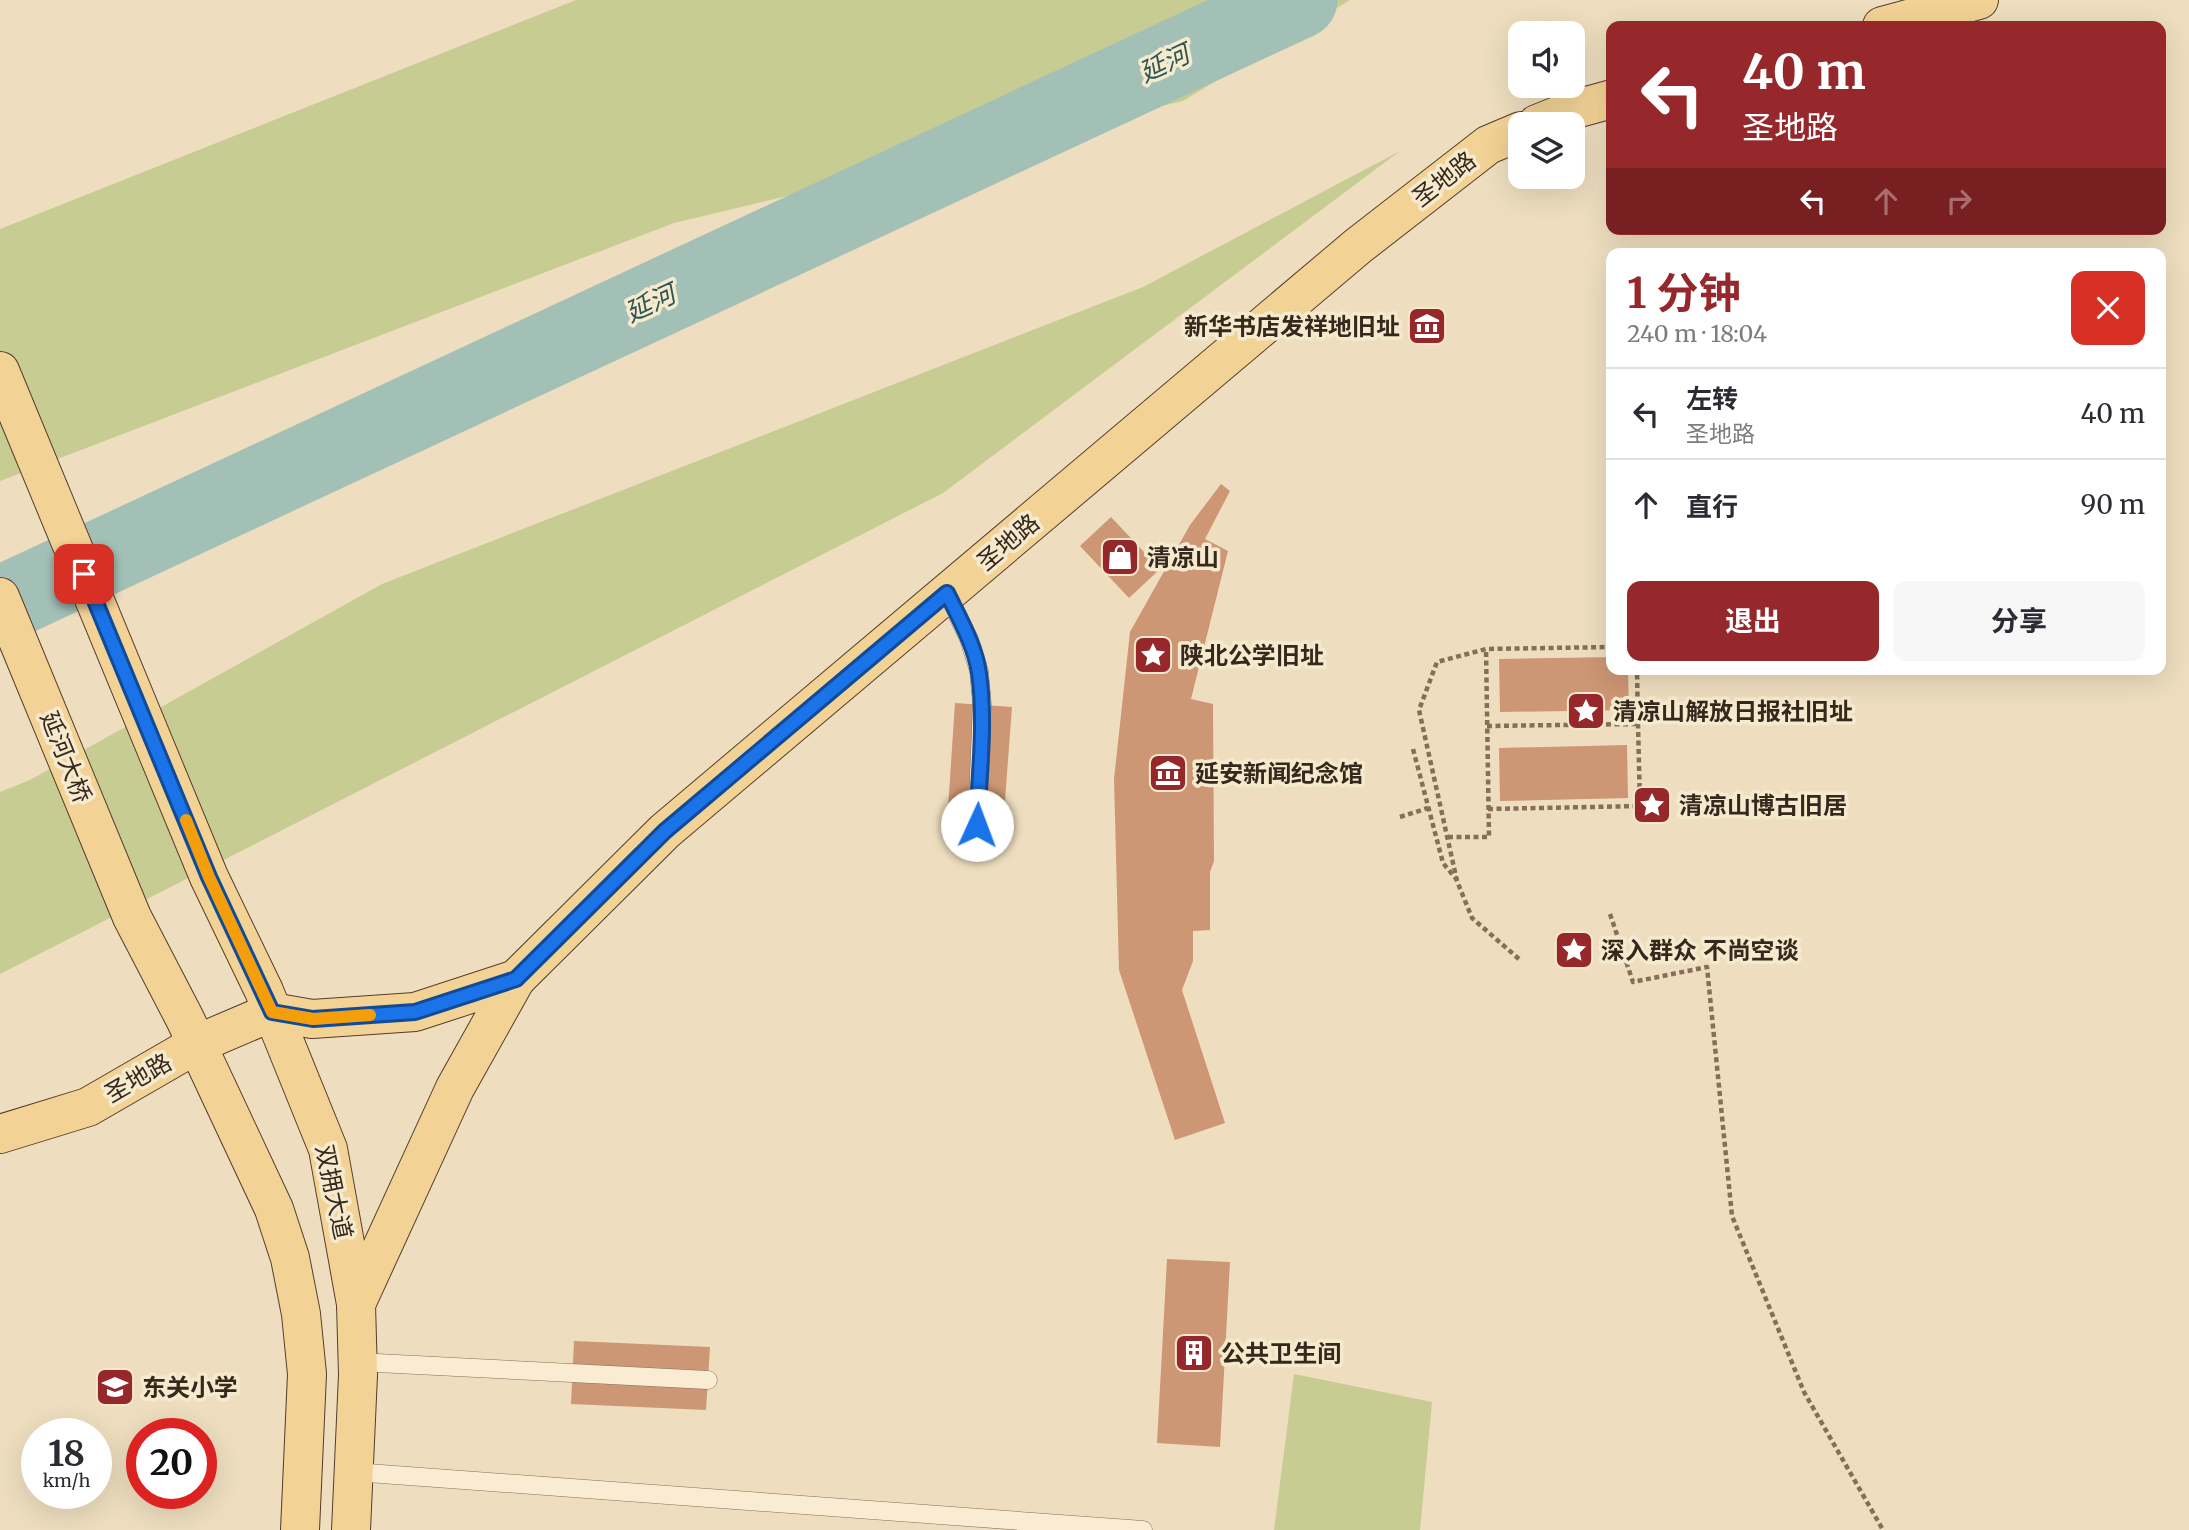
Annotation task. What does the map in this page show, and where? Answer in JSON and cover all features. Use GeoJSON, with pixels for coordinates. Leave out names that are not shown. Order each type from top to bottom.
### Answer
{"type":"FeatureCollection","features":[{"type":"Feature","properties":{"kind":"main road"},"geometry":{"type":"LineString","coordinates":[[1901,21],[1979,0]]}},
{"type":"Feature","properties":{"kind":"main road"},"geometry":{"type":"LineString","coordinates":[[1567,112],[1606,101]]}},
{"type":"Feature","properties":{"kind":"main road","name":"圣地路"},"geometry":{"type":"LineString","coordinates":[[516,979],[665,831],[1358,246],[1488,145],[1508,137]]}},
{"type":"Feature","properties":{"kind":"main road","name":"双拥大道"},"geometry":{"type":"LineString","coordinates":[[0,371],[209,877],[272,1012],[328,1149],[356,1304],[357,1362],[351,1530]]}},
{"type":"Feature","properties":{"kind":"main road","name":"延河大桥"},"geometry":{"type":"LineString","coordinates":[[0,597],[132,917],[197,1044]]}},
{"type":"Feature","properties":{"kind":"main road"},"geometry":{"type":"LineString","coordinates":[[272,1012],[313,1019],[415,1012],[516,979]]}},
{"type":"Feature","properties":{"kind":"main road"},"geometry":{"type":"LineString","coordinates":[[356,1304],[455,1088],[516,979]]}},
{"type":"Feature","properties":{"kind":"main road","name":"圣地路"},"geometry":{"type":"LineString","coordinates":[[0,1134],[88,1107],[197,1044],[272,1012]]}},
{"type":"Feature","properties":{"kind":"main road"},"geometry":{"type":"LineString","coordinates":[[197,1044],[274,1209],[290,1258],[301,1314],[307,1374],[300,1530]]}},
{"type":"Feature","properties":{"kind":"lane"},"geometry":{"type":"LineString","coordinates":[[947,593],[969,639],[979,671],[982,704],[977,825]]}},
{"type":"Feature","properties":{"kind":"lane"},"geometry":{"type":"LineString","coordinates":[[357,1362],[708,1380]]}},
{"type":"Feature","properties":{"kind":"lane"},"geometry":{"type":"LineString","coordinates":[[354,1472],[1143,1530]]}},
{"type":"Feature","properties":{"kind":"path"},"geometry":{"type":"LineString","coordinates":[[1520,959],[1472,918],[1457,881],[1419,710],[1437,662],[1486,649],[1606,647]]}},
{"type":"Feature","properties":{"kind":"path"},"geometry":{"type":"LineString","coordinates":[[1448,837],[1489,837],[1486,649]]}},
{"type":"Feature","properties":{"kind":"path"},"geometry":{"type":"LineString","coordinates":[[1488,809],[1640,806],[1637,675]]}},
{"type":"Feature","properties":{"kind":"path"},"geometry":{"type":"LineString","coordinates":[[1487,726],[1638,724]]}},
{"type":"Feature","properties":{"kind":"path"},"geometry":{"type":"LineString","coordinates":[[1413,749],[1443,863],[1457,881]]}},
{"type":"Feature","properties":{"kind":"path"},"geometry":{"type":"LineString","coordinates":[[1400,817],[1428,808]]}},
{"type":"Feature","properties":{"kind":"path"},"geometry":{"type":"LineString","coordinates":[[1610,914],[1633,982],[1707,967],[1732,1216],[1804,1392],[1883,1530]]}},
{"type":"Feature","properties":{"kind":"green space"},"geometry":{"type":"Polygon","coordinates":[[[576,0],[1350,0],[1183,101],[674,223],[0,481],[0,229],[576,0]]]}},
{"type":"Feature","properties":{"kind":"green space"},"geometry":{"type":"Polygon","coordinates":[[[1400,151],[943,493],[0,974],[0,792],[30,780],[382,584],[1143,287],[1400,151]]]}},
{"type":"Feature","properties":{"kind":"green space"},"geometry":{"type":"Polygon","coordinates":[[[1294,1374],[1432,1402],[1420,1530],[1274,1530],[1294,1374]]]}},
{"type":"Feature","properties":{"kind":"building"},"geometry":{"type":"Polygon","coordinates":[[[1221,484],[1230,491],[1205,539],[1228,551],[1191,699],[1213,704],[1214,861],[1210,872],[1210,930],[1193,931],[1193,961],[1182,990],[1225,1123],[1175,1140],[1119,970],[1114,779],[1130,632],[1190,525],[1221,484]]]}},
{"type":"Feature","properties":{"kind":"building","name":"清凉山"},"geometry":{"type":"Polygon","coordinates":[[[1111,517],[1160,569],[1129,598],[1080,546],[1111,517]]]}},
{"type":"Feature","properties":{"kind":"building"},"geometry":{"type":"Polygon","coordinates":[[[1606,657],[1606,675],[1628,675],[1629,710],[1500,712],[1499,659],[1606,657]]]}},
{"type":"Feature","properties":{"kind":"building"},"geometry":{"type":"Polygon","coordinates":[[[955,703],[1012,707],[1003,827],[947,823],[955,703]]]}},
{"type":"Feature","properties":{"kind":"building"},"geometry":{"type":"Polygon","coordinates":[[[1627,745],[1628,798],[1500,801],[1499,748],[1627,745]]]}},
{"type":"Feature","properties":{"kind":"building","name":"公共卫生间"},"geometry":{"type":"Polygon","coordinates":[[[1167,1259],[1230,1262],[1220,1447],[1157,1443],[1167,1259]]]}},
{"type":"Feature","properties":{"kind":"building"},"geometry":{"type":"Polygon","coordinates":[[[574,1341],[710,1347],[706,1410],[571,1404],[574,1341]]]}},
{"type":"Feature","properties":{"kind":"waterway","name":"延河"},"geometry":{"type":"LineString","coordinates":[[0,605],[1299,0]]}},
{"type":"Feature","properties":{"kind":"slow traffic"},"geometry":{"type":"LineString","coordinates":[[186,820],[209,877],[272,1012],[313,1019],[370,1015]]}},
{"type":"Feature","properties":{"kind":"place","name":"新华书店发祥地旧址"},"geometry":{"type":"Point","coordinates":[1427,326]}},
{"type":"Feature","properties":{"kind":"place","name":"清凉山"},"geometry":{"type":"Point","coordinates":[1120,557]}},
{"type":"Feature","properties":{"kind":"place","name":"陕北公学旧址"},"geometry":{"type":"Point","coordinates":[1153,655]}},
{"type":"Feature","properties":{"kind":"place","name":"清凉山解放日报社旧址"},"geometry":{"type":"Point","coordinates":[1586,711]}},
{"type":"Feature","properties":{"kind":"place","name":"延安新闻纪念馆"},"geometry":{"type":"Point","coordinates":[1168,773]}},
{"type":"Feature","properties":{"kind":"place","name":"清凉山博古旧居"},"geometry":{"type":"Point","coordinates":[1652,805]}},
{"type":"Feature","properties":{"kind":"place","name":"深入群众 不尚空谈"},"geometry":{"type":"Point","coordinates":[1574,950]}},
{"type":"Feature","properties":{"kind":"place","name":"公共卫生间"},"geometry":{"type":"Point","coordinates":[1194,1353]}},
{"type":"Feature","properties":{"kind":"place","name":"东关小学"},"geometry":{"type":"Point","coordinates":[115,1387]}},
{"type":"Feature","properties":{"kind":"route"},"geometry":{"type":"LineString","coordinates":[[84,574],[209,877],[272,1012],[313,1019],[415,1012],[516,979],[665,831],[947,593],[969,639],[979,671],[982,704],[977,825]]}}]}
